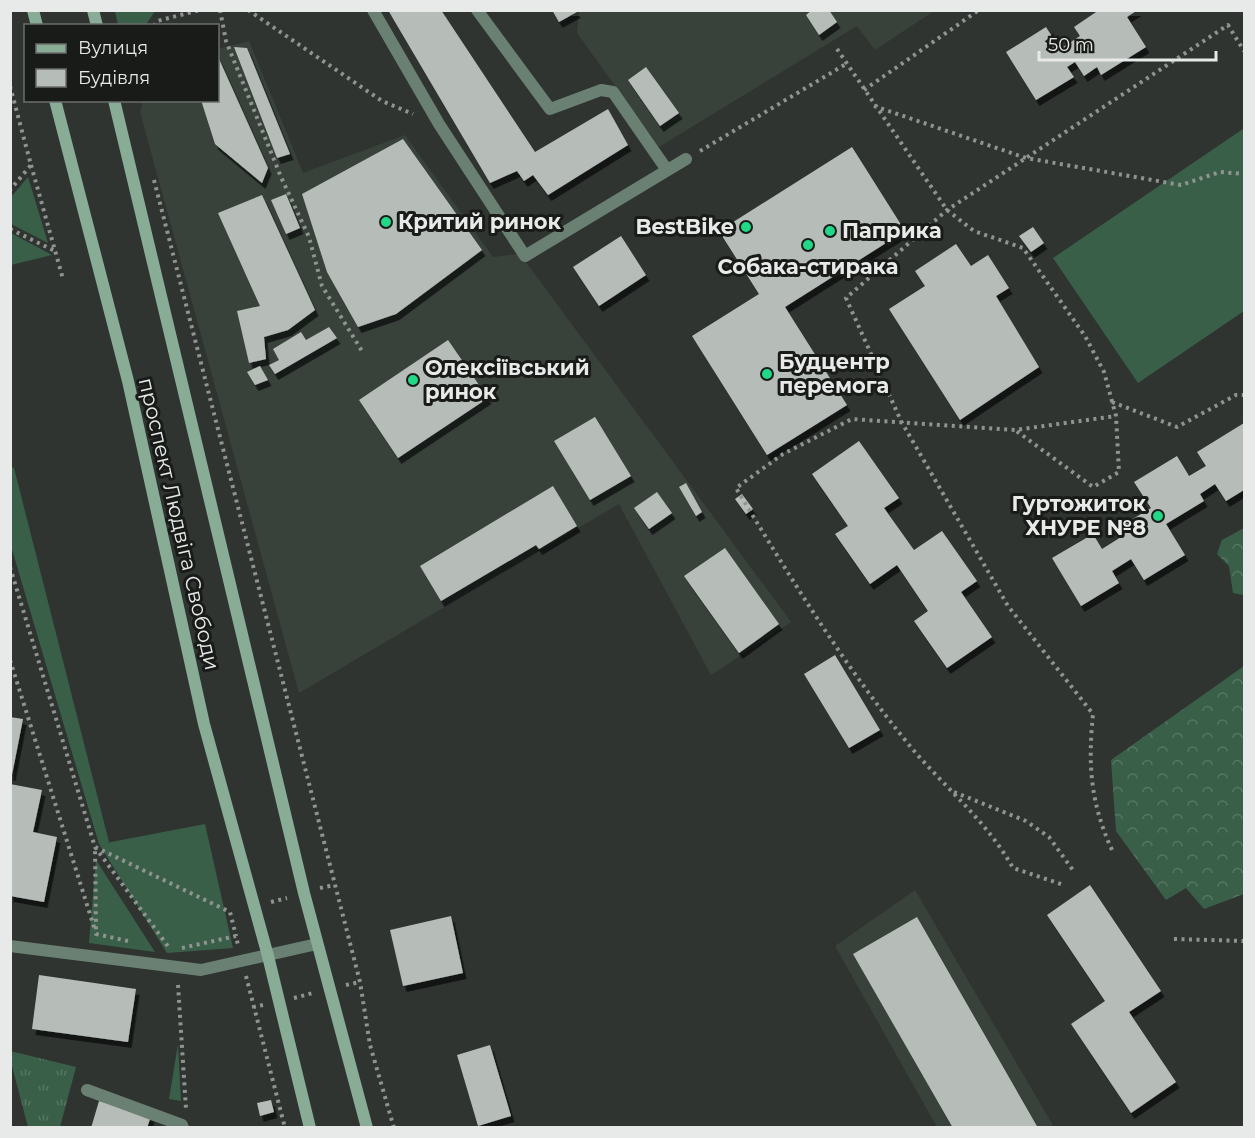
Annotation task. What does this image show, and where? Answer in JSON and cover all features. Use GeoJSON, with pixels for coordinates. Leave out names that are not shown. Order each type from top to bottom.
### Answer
{"type":"FeatureCollection","features":[{"type":"Feature","properties":{"kind":"main road","name":"проспект Людвіга Свободи"},"geometry":{"type":"LineString","coordinates":[[56,102],[128,381],[204,724],[268,956],[310,1128]]}},
{"type":"Feature","properties":{"kind":"main road","name":"проспект Людвіга Свободи"},"geometry":{"type":"LineString","coordinates":[[114,102],[317,944]]}},
{"type":"Feature","properties":{"kind":"main road"},"geometry":{"type":"LineString","coordinates":[[317,944],[367,1128]]}},
{"type":"Feature","properties":{"kind":"lane"},"geometry":{"type":"LineString","coordinates":[[373,10],[439,124],[525,256],[686,159]]}},
{"type":"Feature","properties":{"kind":"lane"},"geometry":{"type":"LineString","coordinates":[[477,10],[550,109],[601,90],[613,92],[667,170]]}},
{"type":"Feature","properties":{"kind":"lane"},"geometry":{"type":"LineString","coordinates":[[10,946],[177,969],[201,970],[317,944]]}},
{"type":"Feature","properties":{"kind":"lane"},"geometry":{"type":"LineString","coordinates":[[87,1090],[182,1125],[184,1121]]}},
{"type":"Feature","properties":{"kind":"path"},"geometry":{"type":"LineString","coordinates":[[155,24],[157,21],[200,10]]}},
{"type":"Feature","properties":{"kind":"path"},"geometry":{"type":"LineString","coordinates":[[220,10],[226,41],[281,177],[309,237],[322,286],[362,351]]}},
{"type":"Feature","properties":{"kind":"path"},"geometry":{"type":"LineString","coordinates":[[248,10],[382,101],[439,124]]}},
{"type":"Feature","properties":{"kind":"path"},"geometry":{"type":"LineString","coordinates":[[863,91],[979,10]]}},
{"type":"Feature","properties":{"kind":"path"},"geometry":{"type":"LineString","coordinates":[[1112,849],[1098,820],[1089,757],[1093,714],[1008,606],[901,421],[846,298],[947,210],[1228,25],[1245,51]]}},
{"type":"Feature","properties":{"kind":"path"},"geometry":{"type":"LineString","coordinates":[[837,49],[863,91],[947,210],[974,231],[1023,248],[1085,336],[1104,372],[1116,416],[1119,472],[1093,487],[1015,430]]}},
{"type":"Feature","properties":{"kind":"path"},"geometry":{"type":"LineString","coordinates":[[686,159],[846,64]]}},
{"type":"Feature","properties":{"kind":"path"},"geometry":{"type":"LineString","coordinates":[[10,87],[63,279]]}},
{"type":"Feature","properties":{"kind":"path"},"geometry":{"type":"LineString","coordinates":[[873,105],[1026,158],[1181,185],[1220,172],[1245,174]]}},
{"type":"Feature","properties":{"kind":"path"},"geometry":{"type":"LineString","coordinates":[[10,111],[17,114]]}},
{"type":"Feature","properties":{"kind":"path"},"geometry":{"type":"LineString","coordinates":[[10,190],[31,165]]}},
{"type":"Feature","properties":{"kind":"path"},"geometry":{"type":"LineString","coordinates":[[154,179],[220,428],[360,982],[370,1045],[394,1128]]}},
{"type":"Feature","properties":{"kind":"path"},"geometry":{"type":"LineString","coordinates":[[10,229],[56,251]]}},
{"type":"Feature","properties":{"kind":"path"},"geometry":{"type":"LineString","coordinates":[[1112,402],[1177,427],[1236,395],[1245,395]]}},
{"type":"Feature","properties":{"kind":"path"},"geometry":{"type":"LineString","coordinates":[[1061,884],[1013,868],[1000,845],[894,726],[802,597],[736,488],[783,454],[852,419],[1015,430],[1116,416]]}},
{"type":"Feature","properties":{"kind":"path"},"geometry":{"type":"LineString","coordinates":[[10,567],[94,847],[96,934]]}},
{"type":"Feature","properties":{"kind":"path"},"geometry":{"type":"LineString","coordinates":[[10,660],[96,934]]}},
{"type":"Feature","properties":{"kind":"path"},"geometry":{"type":"LineString","coordinates":[[951,791],[1026,821],[1049,837],[1075,873]]}},
{"type":"Feature","properties":{"kind":"path"},"geometry":{"type":"LineString","coordinates":[[94,847],[230,912],[334,885]]}},
{"type":"Feature","properties":{"kind":"path"},"geometry":{"type":"LineString","coordinates":[[94,847],[171,950],[177,969],[184,1121]]}},
{"type":"Feature","properties":{"kind":"path"},"geometry":{"type":"LineString","coordinates":[[230,912],[254,1007]]}},
{"type":"Feature","properties":{"kind":"path"},"geometry":{"type":"LineString","coordinates":[[96,934],[139,943]]}},
{"type":"Feature","properties":{"kind":"path"},"geometry":{"type":"LineString","coordinates":[[160,948],[171,950],[236,936]]}},
{"type":"Feature","properties":{"kind":"path"},"geometry":{"type":"LineString","coordinates":[[1174,939],[1245,941]]}},
{"type":"Feature","properties":{"kind":"shaded area"},"geometry":{"type":"Polygon","coordinates":[[[579,11],[934,11],[875,50],[857,26],[659,147],[577,33],[579,11]]]}},
{"type":"Feature","properties":{"kind":"shaded area","name":"Олексіївський ринок"},"geometry":{"type":"Polygon","coordinates":[[[249,41],[303,173],[405,135],[493,257],[520,254],[791,622],[711,675],[619,504],[299,693],[140,112],[143,102],[219,102],[219,49],[249,41]]]}},
{"type":"Feature","properties":{"kind":"shaded area"},"geometry":{"type":"Polygon","coordinates":[[[915,890],[1054,1127],[937,1127],[835,946],[915,890]]]}},
{"type":"Feature","properties":{"kind":"green space"},"geometry":{"type":"Polygon","coordinates":[[[115,10],[155,11],[146,24],[118,24],[115,10]]]}},
{"type":"Feature","properties":{"kind":"green space"},"geometry":{"type":"Polygon","coordinates":[[[1243,129],[1244,311],[1138,383],[1053,258],[1243,129]]]}},
{"type":"Feature","properties":{"kind":"green space"},"geometry":{"type":"Polygon","coordinates":[[[28,177],[48,243],[11,224],[11,197],[28,177]]]}},
{"type":"Feature","properties":{"kind":"green space"},"geometry":{"type":"Polygon","coordinates":[[[11,233],[52,255],[11,265],[11,233]]]}},
{"type":"Feature","properties":{"kind":"green space"},"geometry":{"type":"Polygon","coordinates":[[[10,467],[14,468],[109,842],[106,843],[205,824],[233,948],[167,953],[99,844],[11,546],[10,467]]]}},
{"type":"Feature","properties":{"kind":"green space"},"geometry":{"type":"Polygon","coordinates":[[[1244,528],[1244,595],[1233,593],[1229,566],[1217,554],[1222,540],[1244,528]]]}},
{"type":"Feature","properties":{"kind":"green space"},"geometry":{"type":"Polygon","coordinates":[[[1244,666],[1244,894],[1204,909],[1186,888],[1166,900],[1116,831],[1111,760],[1244,666]]]}},
{"type":"Feature","properties":{"kind":"green space"},"geometry":{"type":"Polygon","coordinates":[[[96,860],[155,952],[89,943],[96,860]]]}},
{"type":"Feature","properties":{"kind":"green space"},"geometry":{"type":"Polygon","coordinates":[[[178,1044],[181,1101],[169,1099],[178,1044]]]}},
{"type":"Feature","properties":{"kind":"green space"},"geometry":{"type":"Polygon","coordinates":[[[10,1051],[76,1067],[60,1127],[28,1127],[10,1051]]]}},
{"type":"Feature","properties":{"kind":"building"},"geometry":{"type":"Polygon","coordinates":[[[388,10],[441,10],[535,152],[608,109],[628,145],[548,195],[533,175],[524,181],[517,171],[490,183],[388,10]]]}},
{"type":"Feature","properties":{"kind":"building"},"geometry":{"type":"Polygon","coordinates":[[[552,10],[576,10],[577,12],[559,22],[552,10]]]}},
{"type":"Feature","properties":{"kind":"building"},"geometry":{"type":"Polygon","coordinates":[[[812,10],[829,10],[837,22],[819,35],[806,15],[812,10]]]}},
{"type":"Feature","properties":{"kind":"building"},"geometry":{"type":"Polygon","coordinates":[[[1099,10],[1138,10],[1127,17],[1146,47],[1101,75],[1097,67],[1084,76],[1075,62],[1067,67],[1074,77],[1036,100],[1006,52],[1046,27],[1060,49],[1080,36],[1074,27],[1099,10]]]}},
{"type":"Feature","properties":{"kind":"building"},"geometry":{"type":"Polygon","coordinates":[[[234,47],[247,48],[290,154],[277,158],[234,47]]]}},
{"type":"Feature","properties":{"kind":"building"},"geometry":{"type":"Polygon","coordinates":[[[219,59],[268,168],[262,183],[215,144],[202,102],[219,102],[219,59]]]}},
{"type":"Feature","properties":{"kind":"building"},"geometry":{"type":"Polygon","coordinates":[[[646,67],[679,113],[660,126],[628,80],[646,67]]]}},
{"type":"Feature","properties":{"kind":"building","name":"Критий ринок"},"geometry":{"type":"Polygon","coordinates":[[[403,139],[482,250],[396,314],[358,327],[327,272],[302,194],[403,139]]]}},
{"type":"Feature","properties":{"kind":"building"},"geometry":{"type":"Polygon","coordinates":[[[852,147],[905,231],[785,307],[847,405],[767,455],[692,336],[759,294],[719,231],[852,147]]]}},
{"type":"Feature","properties":{"kind":"building"},"geometry":{"type":"Polygon","coordinates":[[[286,194],[300,228],[286,234],[271,200],[286,194]]]}},
{"type":"Feature","properties":{"kind":"building"},"geometry":{"type":"Polygon","coordinates":[[[262,195],[315,310],[288,330],[264,337],[266,359],[249,363],[237,311],[260,306],[218,213],[262,195]]]}},
{"type":"Feature","properties":{"kind":"building"},"geometry":{"type":"Polygon","coordinates":[[[1033,227],[1044,243],[1031,252],[1019,236],[1033,227]]]}},
{"type":"Feature","properties":{"kind":"building"},"geometry":{"type":"Polygon","coordinates":[[[621,236],[646,275],[599,306],[573,267],[621,236]]]}},
{"type":"Feature","properties":{"kind":"building"},"geometry":{"type":"Polygon","coordinates":[[[956,244],[971,266],[988,255],[1009,288],[996,296],[1039,367],[960,420],[889,309],[925,286],[915,271],[956,244]]]}},
{"type":"Feature","properties":{"kind":"building"},"geometry":{"type":"Polygon","coordinates":[[[329,327],[337,338],[275,374],[269,365],[279,360],[273,349],[301,332],[306,340],[329,327]]]}},
{"type":"Feature","properties":{"kind":"building"},"geometry":{"type":"Polygon","coordinates":[[[448,340],[488,398],[398,458],[359,400],[448,340]]]}},
{"type":"Feature","properties":{"kind":"building"},"geometry":{"type":"Polygon","coordinates":[[[260,366],[268,380],[255,385],[247,372],[260,366]]]}},
{"type":"Feature","properties":{"kind":"building"},"geometry":{"type":"Polygon","coordinates":[[[595,417],[631,476],[590,500],[554,441],[595,417]]]}},
{"type":"Feature","properties":{"kind":"building","name":"Гуртожиток ХНУРЕ №8"},"geometry":{"type":"Polygon","coordinates":[[[1244,423],[1244,490],[1226,501],[1215,484],[1200,494],[1204,501],[1166,524],[1185,555],[1144,580],[1131,559],[1112,571],[1119,583],[1081,606],[1052,558],[1093,534],[1102,549],[1121,537],[1116,529],[1151,508],[1134,482],[1177,456],[1189,476],[1206,466],[1197,452],[1244,423]]]}},
{"type":"Feature","properties":{"kind":"building"},"geometry":{"type":"Polygon","coordinates":[[[859,441],[899,498],[884,508],[914,550],[942,531],[977,581],[961,592],[992,637],[947,668],[914,621],[928,611],[897,565],[870,584],[835,534],[848,526],[812,474],[859,441]]]}},
{"type":"Feature","properties":{"kind":"building"},"geometry":{"type":"Polygon","coordinates":[[[686,483],[702,512],[696,516],[679,487],[686,483]]]}},
{"type":"Feature","properties":{"kind":"building"},"geometry":{"type":"Polygon","coordinates":[[[553,486],[577,526],[539,549],[536,545],[441,601],[420,566],[553,486]]]}},
{"type":"Feature","properties":{"kind":"building"},"geometry":{"type":"Polygon","coordinates":[[[657,492],[672,513],[649,529],[634,508],[657,492]]]}},
{"type":"Feature","properties":{"kind":"building"},"geometry":{"type":"Polygon","coordinates":[[[742,494],[753,509],[746,514],[735,499],[742,494]]]}},
{"type":"Feature","properties":{"kind":"building"},"geometry":{"type":"Polygon","coordinates":[[[725,548],[779,624],[739,653],[684,576],[725,548]]]}},
{"type":"Feature","properties":{"kind":"building"},"geometry":{"type":"Polygon","coordinates":[[[835,655],[880,730],[849,748],[804,674],[835,655]]]}},
{"type":"Feature","properties":{"kind":"building"},"geometry":{"type":"Polygon","coordinates":[[[10,717],[23,719],[12,775],[10,775],[10,717]]]}},
{"type":"Feature","properties":{"kind":"building"},"geometry":{"type":"Polygon","coordinates":[[[10,784],[42,790],[33,832],[57,837],[44,902],[10,896],[10,784]]]}},
{"type":"Feature","properties":{"kind":"building"},"geometry":{"type":"Polygon","coordinates":[[[1090,885],[1161,991],[1129,1012],[1176,1082],[1131,1113],[1071,1024],[1105,1001],[1047,915],[1090,885]]]}},
{"type":"Feature","properties":{"kind":"building"},"geometry":{"type":"Polygon","coordinates":[[[451,916],[463,973],[403,986],[390,930],[451,916]]]}},
{"type":"Feature","properties":{"kind":"building"},"geometry":{"type":"Polygon","coordinates":[[[917,917],[1038,1128],[953,1128],[853,954],[917,917]]]}},
{"type":"Feature","properties":{"kind":"building"},"geometry":{"type":"Polygon","coordinates":[[[39,975],[136,989],[128,1042],[32,1029],[39,975]]]}},
{"type":"Feature","properties":{"kind":"building"},"geometry":{"type":"Polygon","coordinates":[[[490,1045],[511,1116],[478,1126],[457,1055],[490,1045]]]}},
{"type":"Feature","properties":{"kind":"building"},"geometry":{"type":"Polygon","coordinates":[[[271,1100],[274,1112],[260,1116],[257,1103],[271,1100]]]}},
{"type":"Feature","properties":{"kind":"building"},"geometry":{"type":"Polygon","coordinates":[[[99,1101],[151,1116],[147,1128],[91,1128],[99,1101]]]}},
{"type":"Feature","properties":{"kind":"place","name":"Критий ринок"},"geometry":{"type":"Point","coordinates":[386,222]}},
{"type":"Feature","properties":{"kind":"place","name":"BestBike"},"geometry":{"type":"Point","coordinates":[746,227]}},
{"type":"Feature","properties":{"kind":"place","name":"Паприка"},"geometry":{"type":"Point","coordinates":[830,231]}},
{"type":"Feature","properties":{"kind":"place","name":"Собака-стирака"},"geometry":{"type":"Point","coordinates":[808,245]}},
{"type":"Feature","properties":{"kind":"place","name":"Будцентр перемога"},"geometry":{"type":"Point","coordinates":[767,374]}},
{"type":"Feature","properties":{"kind":"place","name":"Олексіївський ринок"},"geometry":{"type":"Point","coordinates":[413,380]}},
{"type":"Feature","properties":{"kind":"place","name":"Гуртожиток ХНУРЕ №8"},"geometry":{"type":"Point","coordinates":[1158,516]}}]}
